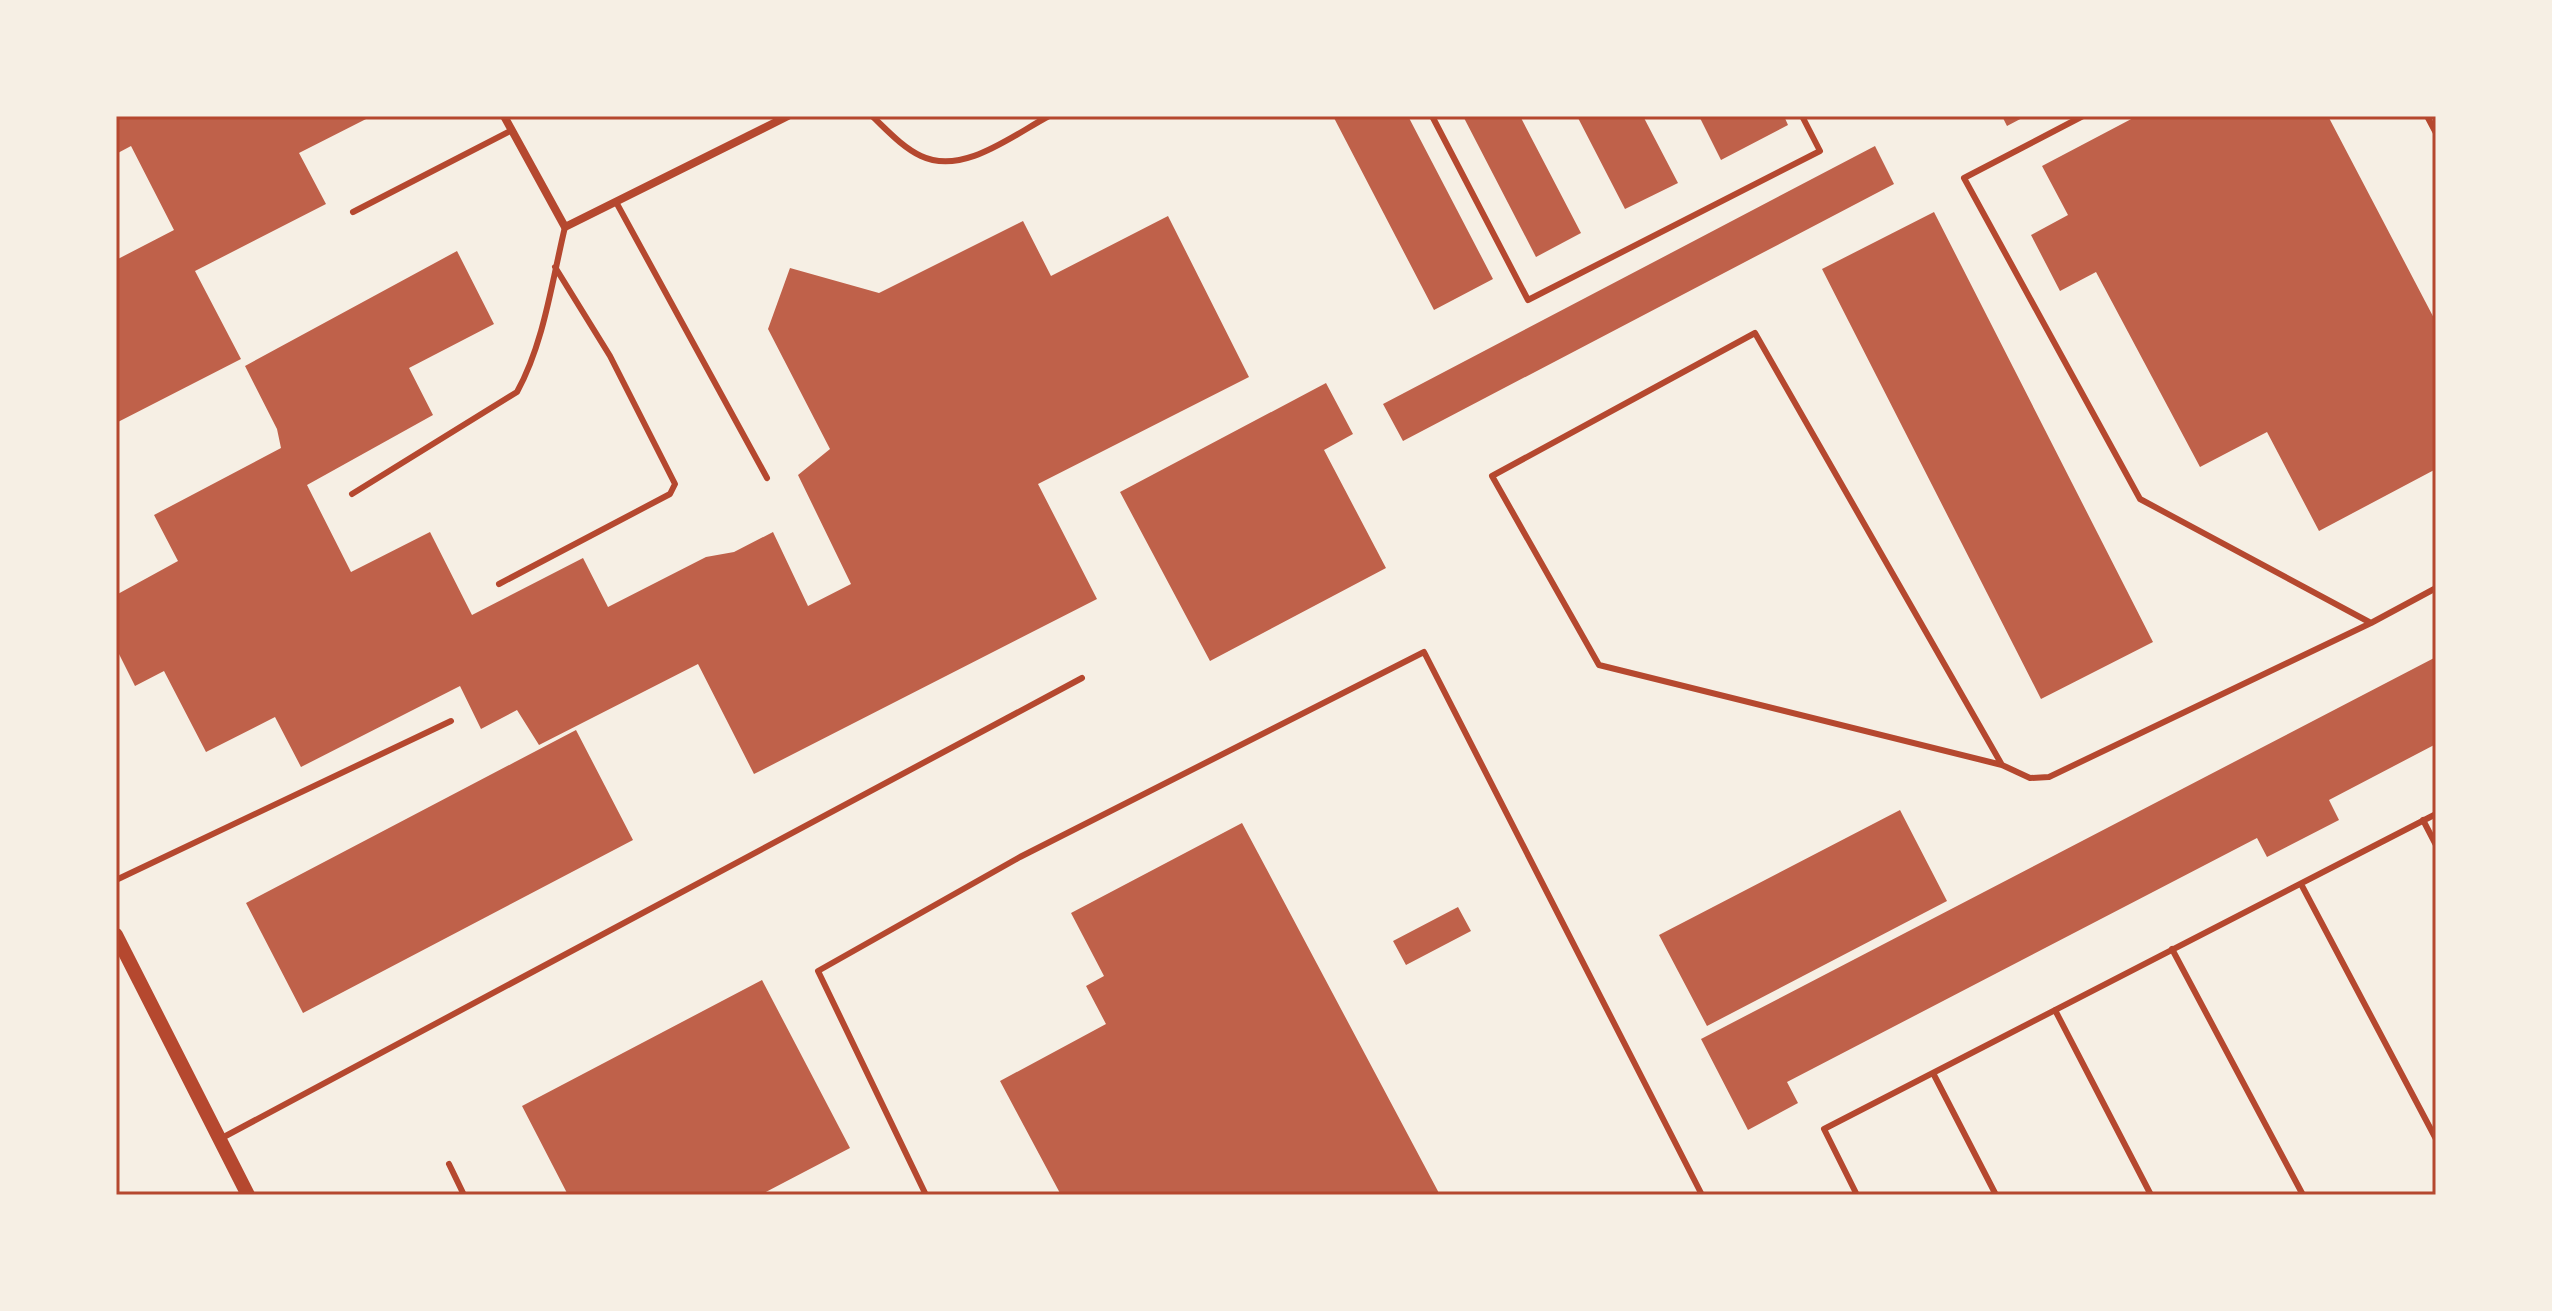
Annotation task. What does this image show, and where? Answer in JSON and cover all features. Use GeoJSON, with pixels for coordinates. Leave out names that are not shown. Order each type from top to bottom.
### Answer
{"type":"FeatureCollection","features":[{"type":"Feature","properties":{"kind":"street"},"geometry":{"type":"LineString","coordinates":[[504,116],[565,227],[788,116]]}},
{"type":"Feature","properties":{"kind":"street"},"geometry":{"type":"LineString","coordinates":[[116,935],[248,1195]]}},
{"type":"Feature","properties":{"kind":"lane"},"geometry":{"type":"LineString","coordinates":[[872,116],[921,157],[942,162],[958,161],[977,154],[1049,116]]}},
{"type":"Feature","properties":{"kind":"lane"},"geometry":{"type":"LineString","coordinates":[[1432,116],[1528,300],[1820,151],[1802,116]]}},
{"type":"Feature","properties":{"kind":"lane"},"geometry":{"type":"LineString","coordinates":[[2083,116],[1964,178],[2140,499],[2371,623]]}},
{"type":"Feature","properties":{"kind":"lane"},"geometry":{"type":"LineString","coordinates":[[2427,116],[2436,133]]}},
{"type":"Feature","properties":{"kind":"lane"},"geometry":{"type":"LineString","coordinates":[[353,212],[512,130]]}},
{"type":"Feature","properties":{"kind":"lane"},"geometry":{"type":"LineString","coordinates":[[616,202],[767,478]]}},
{"type":"Feature","properties":{"kind":"lane"},"geometry":{"type":"LineString","coordinates":[[352,494],[517,392],[527,374],[565,227]]}},
{"type":"Feature","properties":{"kind":"lane"},"geometry":{"type":"LineString","coordinates":[[499,584],[670,494],[675,484],[610,356],[555,267]]}},
{"type":"Feature","properties":{"kind":"lane"},"geometry":{"type":"LineString","coordinates":[[2002,765],[1755,333],[1492,476],[1599,665],[2002,765],[2030,778],[2049,777],[2371,623],[2436,588]]}},
{"type":"Feature","properties":{"kind":"lane"},"geometry":{"type":"LineString","coordinates":[[926,1195],[818,971],[1020,857],[1424,652],[1702,1195]]}},
{"type":"Feature","properties":{"kind":"lane"},"geometry":{"type":"LineString","coordinates":[[220,1139],[1082,678]]}},
{"type":"Feature","properties":{"kind":"lane"},"geometry":{"type":"LineString","coordinates":[[116,880],[451,721]]}},
{"type":"Feature","properties":{"kind":"lane"},"geometry":{"type":"LineString","coordinates":[[1857,1195],[1824,1129],[2436,814]]}},
{"type":"Feature","properties":{"kind":"lane"},"geometry":{"type":"LineString","coordinates":[[2423,820],[2436,845]]}},
{"type":"Feature","properties":{"kind":"lane"},"geometry":{"type":"LineString","coordinates":[[2301,884],[2436,1139]]}},
{"type":"Feature","properties":{"kind":"lane"},"geometry":{"type":"LineString","coordinates":[[2172,949],[2303,1195]]}},
{"type":"Feature","properties":{"kind":"lane"},"geometry":{"type":"LineString","coordinates":[[2055,1010],[2151,1195]]}},
{"type":"Feature","properties":{"kind":"lane"},"geometry":{"type":"LineString","coordinates":[[1933,1073],[1996,1195]]}},
{"type":"Feature","properties":{"kind":"lane"},"geometry":{"type":"LineString","coordinates":[[449,1164],[464,1195]]}},
{"type":"Feature","properties":{"kind":"building"},"geometry":{"type":"Polygon","coordinates":[[[116,116],[372,116],[299,153],[326,204],[195,271],[241,359],[116,423],[116,260],[174,230],[131,146],[116,154],[116,116]]]}},
{"type":"Feature","properties":{"kind":"building"},"geometry":{"type":"Polygon","coordinates":[[[1333,116],[1408,116],[1493,279],[1434,310],[1333,116]]]}},
{"type":"Feature","properties":{"kind":"building"},"geometry":{"type":"Polygon","coordinates":[[[1463,116],[1520,116],[1581,233],[1536,257],[1463,116]]]}},
{"type":"Feature","properties":{"kind":"building"},"geometry":{"type":"Polygon","coordinates":[[[1577,116],[1643,116],[1678,183],[1625,209],[1577,116]]]}},
{"type":"Feature","properties":{"kind":"building"},"geometry":{"type":"Polygon","coordinates":[[[1699,116],[1784,116],[1788,125],[1721,160],[1699,116]]]}},
{"type":"Feature","properties":{"kind":"building"},"geometry":{"type":"Polygon","coordinates":[[[2002,116],[2026,116],[2007,126],[2002,116]]]}},
{"type":"Feature","properties":{"kind":"building"},"geometry":{"type":"Polygon","coordinates":[[[2137,116],[2328,116],[2436,322],[2436,469],[2319,531],[2267,432],[2200,467],[2096,272],[2060,291],[2031,235],[2068,215],[2042,166],[2137,116]]]}},
{"type":"Feature","properties":{"kind":"building"},"geometry":{"type":"Polygon","coordinates":[[[1875,146],[1894,184],[1403,441],[1383,404],[1875,146]]]}},
{"type":"Feature","properties":{"kind":"building"},"geometry":{"type":"Polygon","coordinates":[[[1934,212],[2153,642],[2041,699],[1822,269],[1934,212]]]}},
{"type":"Feature","properties":{"kind":"building"},"geometry":{"type":"Polygon","coordinates":[[[1168,216],[1249,377],[1038,484],[1097,599],[754,774],[698,664],[539,745],[517,710],[481,729],[460,686],[301,767],[275,717],[206,752],[164,671],[135,686],[116,648],[116,595],[178,561],[154,515],[281,448],[277,429],[245,366],[457,251],[494,324],[409,368],[433,415],[307,485],[351,572],[430,532],[472,615],[583,558],[608,607],[706,557],[734,552],[773,532],[808,606],[851,584],[798,475],[830,449],[768,329],[790,268],[879,293],[1023,221],[1051,276],[1168,216]]]}},
{"type":"Feature","properties":{"kind":"building"},"geometry":{"type":"Polygon","coordinates":[[[1326,383],[1353,434],[1324,450],[1386,568],[1210,661],[1120,492],[1326,383]]]}},
{"type":"Feature","properties":{"kind":"building"},"geometry":{"type":"Polygon","coordinates":[[[2436,657],[2436,744],[2329,800],[2339,820],[2267,857],[2257,838],[1787,1082],[1798,1103],[1748,1130],[1701,1039],[2436,657]]]}},
{"type":"Feature","properties":{"kind":"building"},"geometry":{"type":"Polygon","coordinates":[[[576,730],[633,840],[303,1013],[246,903],[576,730]]]}},
{"type":"Feature","properties":{"kind":"building"},"geometry":{"type":"Polygon","coordinates":[[[1900,810],[1947,901],[1707,1026],[1659,935],[1900,810]]]}},
{"type":"Feature","properties":{"kind":"building"},"geometry":{"type":"Polygon","coordinates":[[[1242,823],[1440,1195],[1061,1195],[1000,1081],[1106,1024],[1086,986],[1104,976],[1071,913],[1242,823]]]}},
{"type":"Feature","properties":{"kind":"building"},"geometry":{"type":"Polygon","coordinates":[[[1458,907],[1471,931],[1406,965],[1393,941],[1458,907]]]}},
{"type":"Feature","properties":{"kind":"building"},"geometry":{"type":"Polygon","coordinates":[[[762,980],[850,1148],[760,1195],[568,1195],[522,1106],[762,980]]]}}]}
